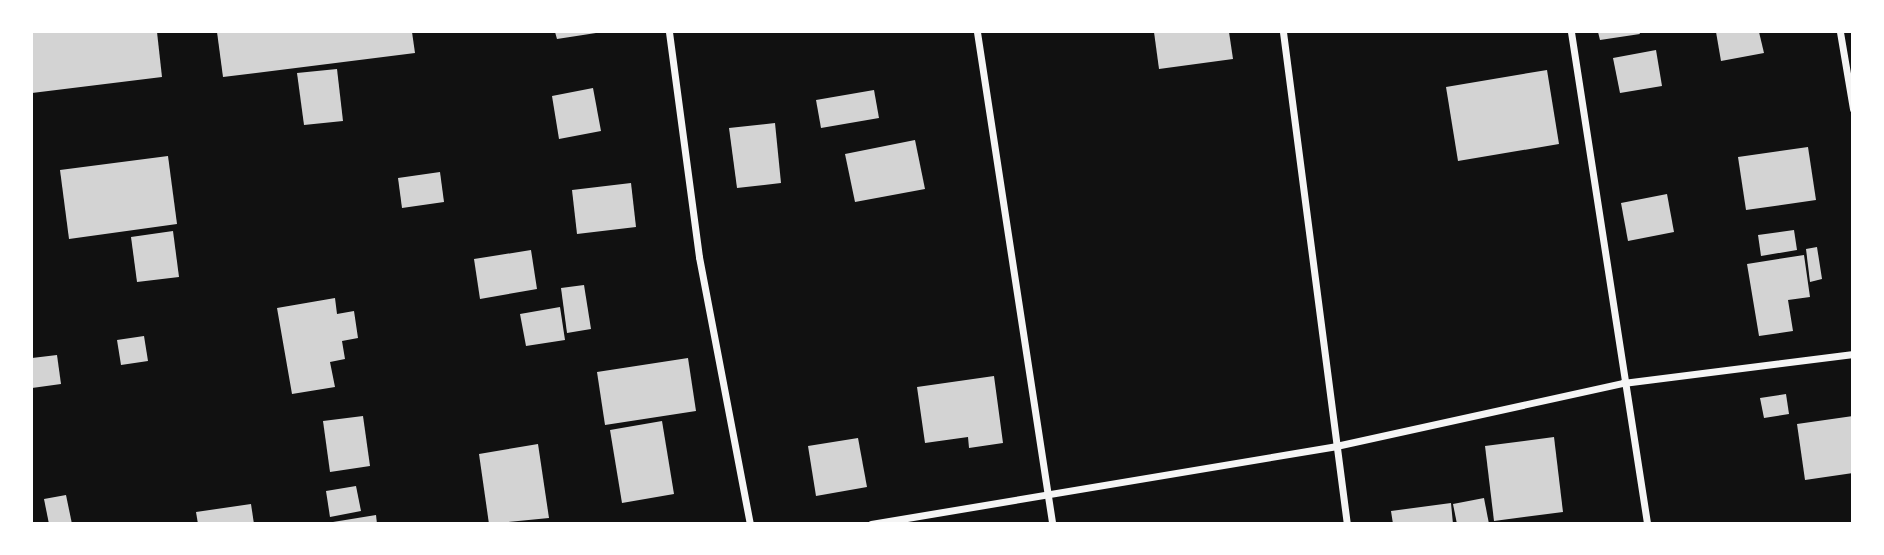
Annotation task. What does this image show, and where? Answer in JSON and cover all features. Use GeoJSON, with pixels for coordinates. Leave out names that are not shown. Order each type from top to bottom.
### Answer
{"type":"FeatureCollection","features":[{"type":"Feature","properties":{"kind":"street"},"geometry":{"type":"LineString","coordinates":[[668,32],[699,257],[750,523]]}},
{"type":"Feature","properties":{"kind":"street"},"geometry":{"type":"LineString","coordinates":[[977,32],[1052,523]]}},
{"type":"Feature","properties":{"kind":"street"},"geometry":{"type":"LineString","coordinates":[[1283,32],[1347,523]]}},
{"type":"Feature","properties":{"kind":"street"},"geometry":{"type":"LineString","coordinates":[[1571,32],[1623,383],[1647,523]]}},
{"type":"Feature","properties":{"kind":"street"},"geometry":{"type":"LineString","coordinates":[[1840,32],[1853,109]]}},
{"type":"Feature","properties":{"kind":"street"},"geometry":{"type":"LineString","coordinates":[[871,523],[1336,446],[1623,383],[1853,354]]}},
{"type":"Feature","properties":{"kind":"building"},"geometry":{"type":"Polygon","coordinates":[[[32,32],[157,32],[162,77],[32,93],[32,32]]]}},
{"type":"Feature","properties":{"kind":"building"},"geometry":{"type":"Polygon","coordinates":[[[217,32],[412,32],[415,53],[223,77],[217,32]]]}},
{"type":"Feature","properties":{"kind":"building"},"geometry":{"type":"Polygon","coordinates":[[[555,32],[596,32],[596,33],[557,39],[555,32]]]}},
{"type":"Feature","properties":{"kind":"building"},"geometry":{"type":"Polygon","coordinates":[[[1154,32],[1229,32],[1233,59],[1159,69],[1154,32]]]}},
{"type":"Feature","properties":{"kind":"building"},"geometry":{"type":"Polygon","coordinates":[[[1598,32],[1639,32],[1640,34],[1600,40],[1598,32]]]}},
{"type":"Feature","properties":{"kind":"building"},"geometry":{"type":"Polygon","coordinates":[[[1716,32],[1759,32],[1764,53],[1721,61],[1716,32]]]}},
{"type":"Feature","properties":{"kind":"building"},"geometry":{"type":"Polygon","coordinates":[[[1656,50],[1662,86],[1620,93],[1613,58],[1656,50]]]}},
{"type":"Feature","properties":{"kind":"building"},"geometry":{"type":"Polygon","coordinates":[[[337,69],[343,121],[304,125],[297,73],[337,69]]]}},
{"type":"Feature","properties":{"kind":"building"},"geometry":{"type":"Polygon","coordinates":[[[1547,70],[1559,144],[1458,161],[1446,87],[1547,70]]]}},
{"type":"Feature","properties":{"kind":"building"},"geometry":{"type":"Polygon","coordinates":[[[593,88],[601,131],[559,139],[552,96],[593,88]]]}},
{"type":"Feature","properties":{"kind":"building"},"geometry":{"type":"Polygon","coordinates":[[[874,90],[879,118],[821,128],[816,100],[874,90]]]}},
{"type":"Feature","properties":{"kind":"building"},"geometry":{"type":"Polygon","coordinates":[[[775,123],[781,183],[737,188],[729,128],[775,123]]]}},
{"type":"Feature","properties":{"kind":"building"},"geometry":{"type":"Polygon","coordinates":[[[915,140],[925,189],[855,202],[845,154],[915,140]]]}},
{"type":"Feature","properties":{"kind":"building"},"geometry":{"type":"Polygon","coordinates":[[[1808,147],[1816,200],[1746,210],[1738,157],[1808,147]]]}},
{"type":"Feature","properties":{"kind":"building"},"geometry":{"type":"Polygon","coordinates":[[[168,156],[177,224],[69,239],[60,170],[168,156]]]}},
{"type":"Feature","properties":{"kind":"building"},"geometry":{"type":"Polygon","coordinates":[[[440,172],[444,202],[402,208],[398,178],[440,172]]]}},
{"type":"Feature","properties":{"kind":"building"},"geometry":{"type":"Polygon","coordinates":[[[631,183],[636,227],[577,234],[572,190],[631,183]]]}},
{"type":"Feature","properties":{"kind":"building"},"geometry":{"type":"Polygon","coordinates":[[[1667,194],[1674,232],[1628,241],[1621,203],[1667,194]]]}},
{"type":"Feature","properties":{"kind":"building"},"geometry":{"type":"Polygon","coordinates":[[[1794,230],[1797,250],[1761,256],[1758,235],[1794,230]]]}},
{"type":"Feature","properties":{"kind":"building"},"geometry":{"type":"Polygon","coordinates":[[[173,231],[179,277],[137,282],[131,237],[173,231]]]}},
{"type":"Feature","properties":{"kind":"building"},"geometry":{"type":"Polygon","coordinates":[[[1817,247],[1822,279],[1810,282],[1806,249],[1817,247]]]}},
{"type":"Feature","properties":{"kind":"building"},"geometry":{"type":"Polygon","coordinates":[[[531,250],[537,289],[480,299],[474,259],[531,250]]]}},
{"type":"Feature","properties":{"kind":"building"},"geometry":{"type":"Polygon","coordinates":[[[1804,255],[1810,297],[1788,300],[1793,331],[1759,336],[1747,264],[1804,255]]]}},
{"type":"Feature","properties":{"kind":"building"},"geometry":{"type":"Polygon","coordinates":[[[584,285],[591,329],[567,333],[561,288],[584,285]]]}},
{"type":"Feature","properties":{"kind":"building"},"geometry":{"type":"Polygon","coordinates":[[[335,298],[337,314],[354,311],[358,338],[342,341],[345,359],[330,362],[335,387],[292,394],[277,308],[335,298]]]}},
{"type":"Feature","properties":{"kind":"building"},"geometry":{"type":"Polygon","coordinates":[[[560,307],[565,340],[526,346],[520,314],[560,307]]]}},
{"type":"Feature","properties":{"kind":"building"},"geometry":{"type":"Polygon","coordinates":[[[144,336],[148,361],[121,365],[117,340],[144,336]]]}},
{"type":"Feature","properties":{"kind":"building"},"geometry":{"type":"Polygon","coordinates":[[[57,355],[61,384],[32,388],[32,358],[57,355]]]}},
{"type":"Feature","properties":{"kind":"building"},"geometry":{"type":"Polygon","coordinates":[[[688,358],[696,411],[605,425],[597,372],[688,358]]]}},
{"type":"Feature","properties":{"kind":"building"},"geometry":{"type":"Polygon","coordinates":[[[994,376],[1003,443],[969,448],[968,437],[925,443],[917,387],[994,376]]]}},
{"type":"Feature","properties":{"kind":"building"},"geometry":{"type":"Polygon","coordinates":[[[1786,394],[1789,414],[1764,418],[1760,398],[1786,394]]]}},
{"type":"Feature","properties":{"kind":"building"},"geometry":{"type":"Polygon","coordinates":[[[363,416],[370,466],[330,472],[323,421],[363,416]]]}},
{"type":"Feature","properties":{"kind":"building"},"geometry":{"type":"Polygon","coordinates":[[[1853,416],[1853,473],[1805,480],[1797,424],[1853,416]]]}},
{"type":"Feature","properties":{"kind":"building"},"geometry":{"type":"Polygon","coordinates":[[[662,421],[674,494],[622,503],[610,430],[662,421]]]}},
{"type":"Feature","properties":{"kind":"building"},"geometry":{"type":"Polygon","coordinates":[[[1554,437],[1563,512],[1494,521],[1485,446],[1554,437]]]}},
{"type":"Feature","properties":{"kind":"building"},"geometry":{"type":"Polygon","coordinates":[[[858,438],[867,487],[816,496],[808,446],[858,438]]]}},
{"type":"Feature","properties":{"kind":"building"},"geometry":{"type":"Polygon","coordinates":[[[538,444],[549,518],[489,524],[479,454],[538,444]]]}},
{"type":"Feature","properties":{"kind":"building"},"geometry":{"type":"Polygon","coordinates":[[[356,486],[361,511],[330,517],[326,491],[356,486]]]}},
{"type":"Feature","properties":{"kind":"building"},"geometry":{"type":"Polygon","coordinates":[[[66,495],[72,524],[49,524],[44,499],[66,495]]]}},
{"type":"Feature","properties":{"kind":"building"},"geometry":{"type":"Polygon","coordinates":[[[1484,498],[1489,524],[1457,524],[1453,504],[1484,498]]]}},
{"type":"Feature","properties":{"kind":"building"},"geometry":{"type":"Polygon","coordinates":[[[1451,503],[1453,524],[1393,524],[1391,511],[1451,503]]]}},
{"type":"Feature","properties":{"kind":"building"},"geometry":{"type":"Polygon","coordinates":[[[251,504],[254,524],[198,524],[196,512],[251,504]]]}},
{"type":"Feature","properties":{"kind":"building"},"geometry":{"type":"Polygon","coordinates":[[[376,515],[377,524],[333,524],[333,522],[376,515]]]}}]}
